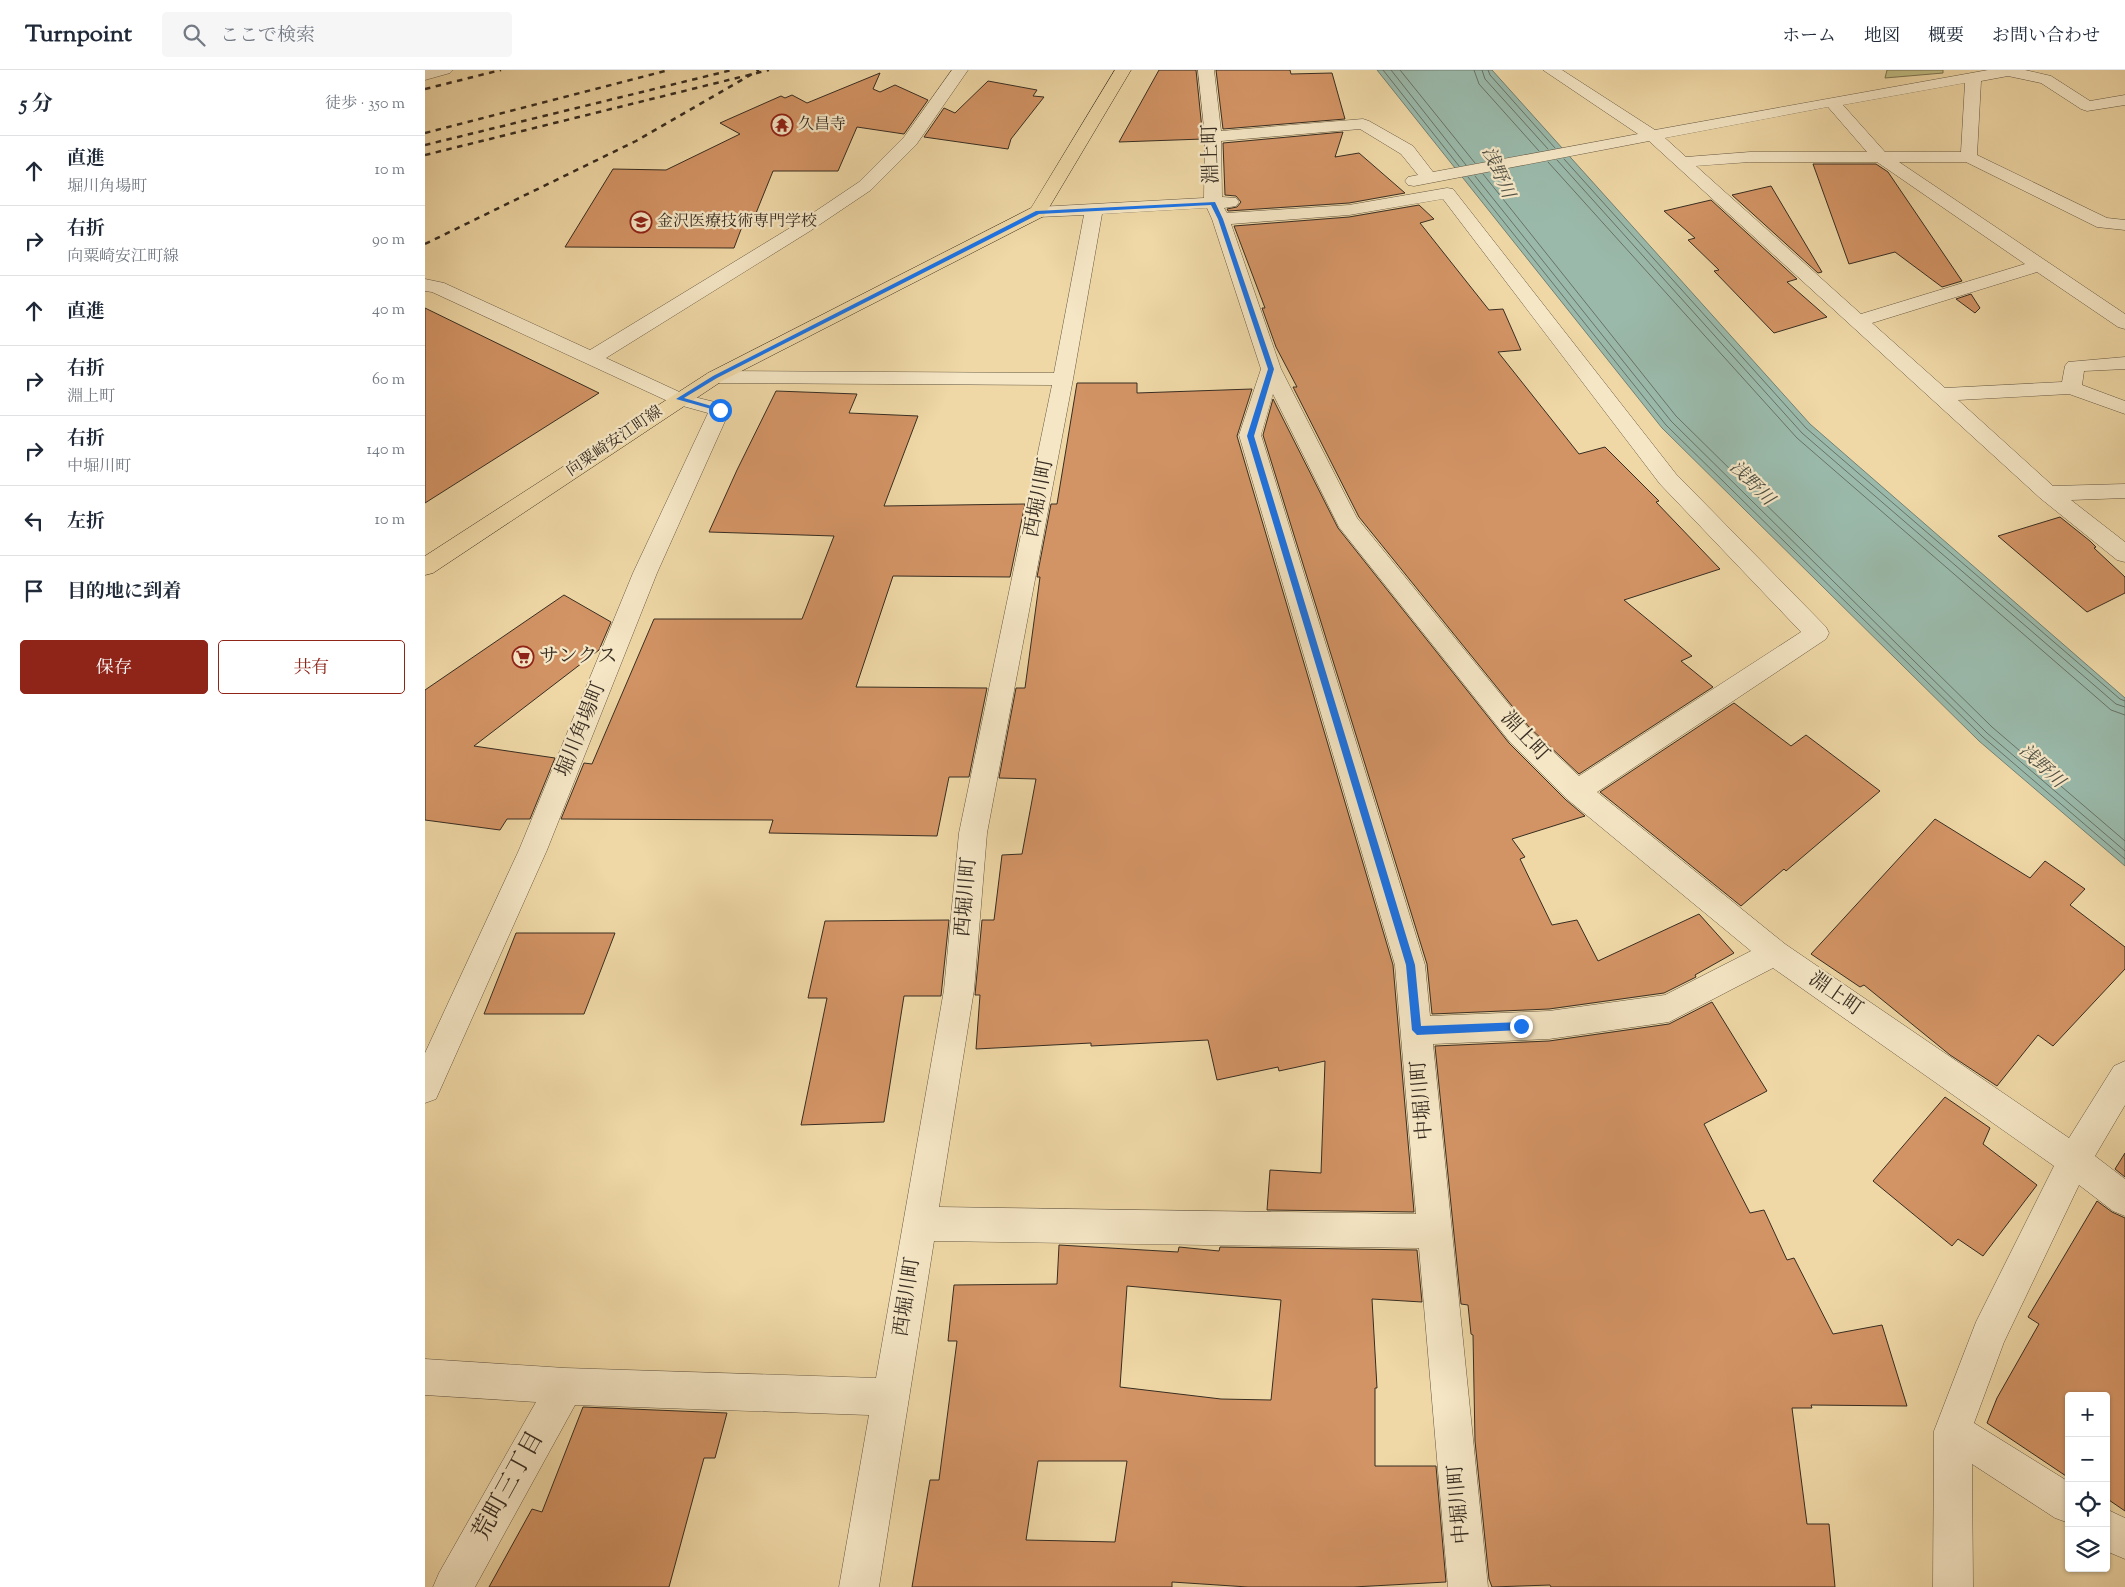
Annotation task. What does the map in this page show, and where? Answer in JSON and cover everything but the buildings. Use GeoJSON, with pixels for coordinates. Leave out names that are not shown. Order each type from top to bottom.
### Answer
{"type":"FeatureCollection","features":[{"type":"Feature","properties":{"kind":"main road"},"geometry":{"type":"LineString","coordinates":[[1038,212],[1123,70]]}},
{"type":"Feature","properties":{"kind":"main road","name":"向粟崎安江町線"},"geometry":{"type":"LineString","coordinates":[[425,568],[715,377],[1038,212]]}},
{"type":"Feature","properties":{"kind":"street"},"geometry":{"type":"LineString","coordinates":[[425,75],[445,70]]}},
{"type":"Feature","properties":{"kind":"street"},"geometry":{"type":"LineString","coordinates":[[590,359],[803,227],[865,186],[910,141],[960,70]]}},
{"type":"Feature","properties":{"kind":"street","name":"淵上町"},"geometry":{"type":"LineString","coordinates":[[1206,70],[1213,137],[1217,211],[1271,369],[1347,522],[1519,735],[1577,791],[1775,953],[2074,1161],[2125,1199]]}},
{"type":"Feature","properties":{"kind":"street"},"geometry":{"type":"LineString","coordinates":[[1551,70],[1654,137],[2049,493],[2125,554]]}},
{"type":"Feature","properties":{"kind":"street"},"geometry":{"type":"LineString","coordinates":[[1401,183],[2009,70],[2046,79],[2087,106],[2125,100]]}},
{"type":"Feature","properties":{"kind":"street"},"geometry":{"type":"LineString","coordinates":[[1969,157],[1973,77]]}},
{"type":"Feature","properties":{"kind":"street"},"geometry":{"type":"LineString","coordinates":[[1832,102],[1879,156],[2125,323]]}},
{"type":"Feature","properties":{"kind":"street"},"geometry":{"type":"LineString","coordinates":[[1213,137],[1363,124],[1407,150],[1429,178]]}},
{"type":"Feature","properties":{"kind":"street"},"geometry":{"type":"LineString","coordinates":[[1681,162],[1750,157],[1969,157],[2103,223],[2125,226]]}},
{"type":"Feature","properties":{"kind":"street"},"geometry":{"type":"LineString","coordinates":[[1038,212],[1094,210],[1349,210],[1447,194],[1668,479],[1817,633],[1577,791]]}},
{"type":"Feature","properties":{"kind":"street"},"geometry":{"type":"LineString","coordinates":[[1217,211],[1269,199]]}},
{"type":"Feature","properties":{"kind":"street","name":"西堀川町"},"geometry":{"type":"LineString","coordinates":[[859,1587],[959,990],[973,832],[1063,379],[1094,210]]}},
{"type":"Feature","properties":{"kind":"street"},"geometry":{"type":"LineString","coordinates":[[1858,321],[2040,265]]}},
{"type":"Feature","properties":{"kind":"street"},"geometry":{"type":"LineString","coordinates":[[425,285],[437,286],[679,399]]}},
{"type":"Feature","properties":{"kind":"street"},"geometry":{"type":"LineString","coordinates":[[2071,388],[2075,366],[2125,363]]}},
{"type":"Feature","properties":{"kind":"street","name":"中堀川町"},"geometry":{"type":"LineString","coordinates":[[1271,369],[1251,436],[1410,965],[1468,1587]]}},
{"type":"Feature","properties":{"kind":"street"},"geometry":{"type":"LineString","coordinates":[[715,377],[1063,379]]}},
{"type":"Feature","properties":{"kind":"street"},"geometry":{"type":"LineString","coordinates":[[1939,395],[2071,388],[2125,408]]}},
{"type":"Feature","properties":{"kind":"street","name":"堀川角場町"},"geometry":{"type":"LineString","coordinates":[[425,1088],[533,850],[645,573],[720,410],[679,399]]}},
{"type":"Feature","properties":{"kind":"street"},"geometry":{"type":"LineString","coordinates":[[2049,493],[2125,491]]}},
{"type":"Feature","properties":{"kind":"street"},"geometry":{"type":"LineString","coordinates":[[1417,1030],[1549,1025],[1669,1008],[1775,953]]}},
{"type":"Feature","properties":{"kind":"street"},"geometry":{"type":"LineString","coordinates":[[1953,1587],[1953,1430],[1989,1335],[2074,1161],[2125,1076]]}},
{"type":"Feature","properties":{"kind":"street"},"geometry":{"type":"LineString","coordinates":[[920,1224],[1435,1231]]}},
{"type":"Feature","properties":{"kind":"street"},"geometry":{"type":"LineString","coordinates":[[425,1377],[565,1386],[892,1397]]}},
{"type":"Feature","properties":{"kind":"street","name":"荒町三丁目"},"geometry":{"type":"LineString","coordinates":[[453,1587],[565,1386]]}},
{"type":"Feature","properties":{"kind":"street"},"geometry":{"type":"LineString","coordinates":[[1953,1430],[2065,1501]]}},
{"type":"Feature","properties":{"kind":"street"},"geometry":{"type":"LineString","coordinates":[[2110,1531],[2125,1540]]}},
{"type":"Feature","properties":{"kind":"shaded area"},"geometry":{"type":"Polygon","coordinates":[[[1887,70],[1943,70],[1943,73],[1885,78],[1887,70]]]}},
{"type":"Feature","properties":{"kind":"water","name":"浅野川"},"geometry":{"type":"Polygon","coordinates":[[[1377,70],[1492,70],[1810,424],[2125,698],[2125,866],[1979,741],[1662,428],[1377,70]]]}},
{"type":"Feature","properties":{"kind":"railway"},"geometry":{"type":"LineString","coordinates":[[425,89],[501,70]]}},
{"type":"Feature","properties":{"kind":"railway"},"geometry":{"type":"LineString","coordinates":[[425,133],[669,70]]}},
{"type":"Feature","properties":{"kind":"railway"},"geometry":{"type":"LineString","coordinates":[[425,145],[732,70]]}},
{"type":"Feature","properties":{"kind":"railway"},"geometry":{"type":"LineString","coordinates":[[752,74],[759,70]]}},
{"type":"Feature","properties":{"kind":"railway"},"geometry":{"type":"LineString","coordinates":[[752,74],[769,70]]}},
{"type":"Feature","properties":{"kind":"railway"},"geometry":{"type":"LineString","coordinates":[[425,155],[752,74]]}},
{"type":"Feature","properties":{"kind":"railway"},"geometry":{"type":"LineString","coordinates":[[425,244],[636,141],[752,74]]}},
{"type":"Feature","properties":{"kind":"place","name":"久昌寺"},"geometry":{"type":"Point","coordinates":[782,125]}},
{"type":"Feature","properties":{"kind":"place","name":"金沢医療技術専門学校"},"geometry":{"type":"Point","coordinates":[641,222]}},
{"type":"Feature","properties":{"kind":"place","name":"サンクス"},"geometry":{"type":"Point","coordinates":[523,657]}},
{"type":"Feature","properties":{"kind":"route"},"geometry":{"type":"LineString","coordinates":[[720,410],[679,399],[715,377],[1038,212],[1213,204],[1221,219],[1271,369],[1251,436],[1410,965],[1417,1030],[1521,1026]]}}]}
